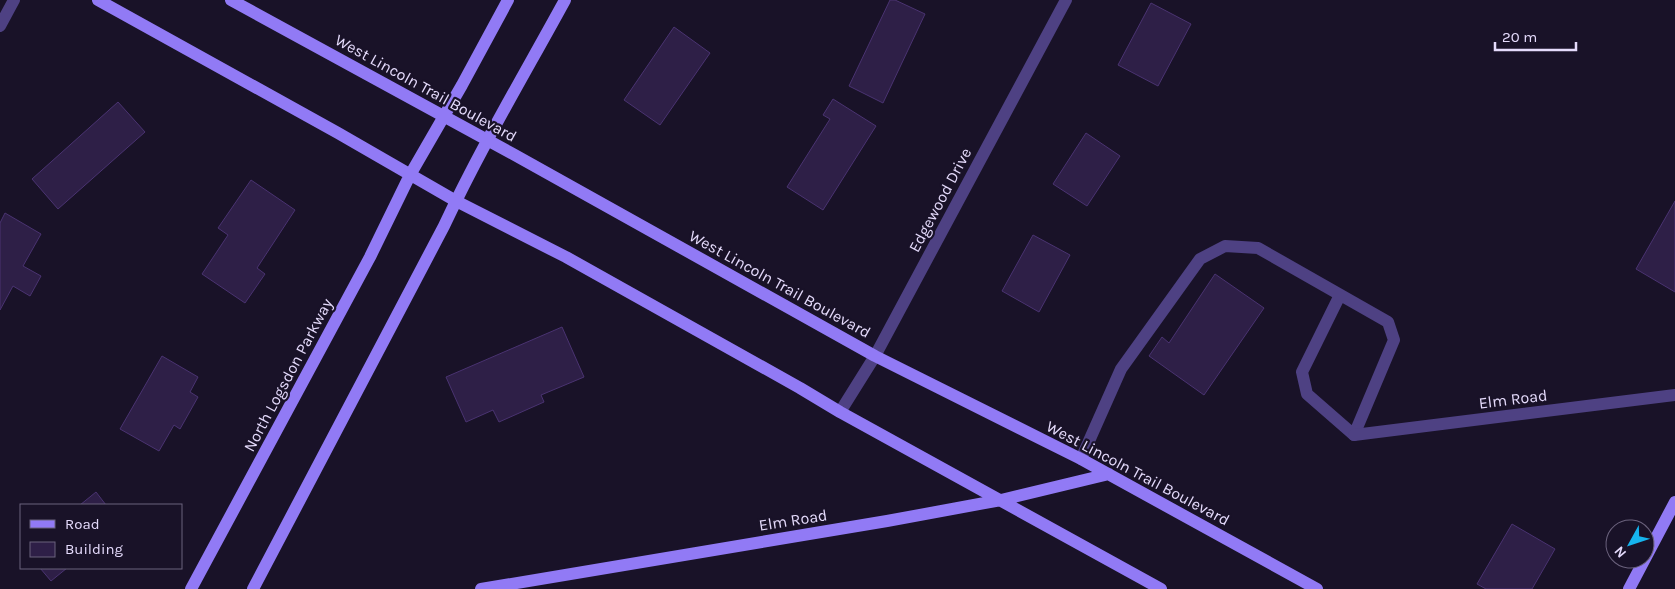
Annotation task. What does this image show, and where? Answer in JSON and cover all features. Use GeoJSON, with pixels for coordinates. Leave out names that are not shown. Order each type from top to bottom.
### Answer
{"type":"FeatureCollection","features":[{"type":"Feature","properties":{"kind":"main road"},"geometry":{"type":"LineString","coordinates":[[98,0],[456,201],[566,257],[840,412],[1161,589]]}},
{"type":"Feature","properties":{"kind":"main road","name":"West Lincoln Trail Boulevard"},"geometry":{"type":"LineString","coordinates":[[232,0],[875,356],[1082,459],[1317,589]]}},
{"type":"Feature","properties":{"kind":"main road","name":"North Logsdon Parkway"},"geometry":{"type":"LineString","coordinates":[[191,589],[370,257],[410,175],[508,0]]}},
{"type":"Feature","properties":{"kind":"main road"},"geometry":{"type":"LineString","coordinates":[[252,589],[456,201],[565,0]]}},
{"type":"Feature","properties":{"kind":"main road","name":"Elm Road"},"geometry":{"type":"LineString","coordinates":[[481,589],[549,576],[887,521],[1001,500],[1109,474]]}},
{"type":"Feature","properties":{"kind":"main road"},"geometry":{"type":"LineString","coordinates":[[1629,589],[1675,502]]}},
{"type":"Feature","properties":{"kind":"street"},"geometry":{"type":"LineString","coordinates":[[0,26],[14,0]]}},
{"type":"Feature","properties":{"kind":"street","name":"Edgewood Drive"},"geometry":{"type":"LineString","coordinates":[[840,412],[875,356],[1066,0]]}},
{"type":"Feature","properties":{"kind":"street"},"geometry":{"type":"LineString","coordinates":[[1082,459],[1121,369],[1200,259],[1225,246],[1258,248],[1340,294],[1388,322],[1394,340],[1354,435],[1307,394],[1302,372],[1340,294]]}},
{"type":"Feature","properties":{"kind":"street","name":"Elm Road"},"geometry":{"type":"LineString","coordinates":[[1354,435],[1675,396]]}},
{"type":"Feature","properties":{"kind":"building"},"geometry":{"type":"Polygon","coordinates":[[[890,0],[895,0],[925,14],[883,103],[849,86],[890,0]]]}},
{"type":"Feature","properties":{"kind":"building"},"geometry":{"type":"Polygon","coordinates":[[[1151,3],[1191,24],[1158,86],[1118,65],[1151,3]]]}},
{"type":"Feature","properties":{"kind":"building"},"geometry":{"type":"Polygon","coordinates":[[[674,27],[710,53],[660,125],[624,100],[674,27]]]}},
{"type":"Feature","properties":{"kind":"building"},"geometry":{"type":"Polygon","coordinates":[[[833,99],[876,126],[823,210],[787,187],[830,119],[823,115],[833,99]]]}},
{"type":"Feature","properties":{"kind":"building"},"geometry":{"type":"Polygon","coordinates":[[[118,102],[145,132],[58,209],[32,179],[118,102]]]}},
{"type":"Feature","properties":{"kind":"building"},"geometry":{"type":"Polygon","coordinates":[[[1086,133],[1120,156],[1087,206],[1053,184],[1086,133]]]}},
{"type":"Feature","properties":{"kind":"building"},"geometry":{"type":"Polygon","coordinates":[[[251,180],[295,210],[257,268],[265,274],[245,303],[202,274],[228,235],[218,228],[251,180]]]}},
{"type":"Feature","properties":{"kind":"building"},"geometry":{"type":"Polygon","coordinates":[[[1675,201],[1675,292],[1636,269],[1675,201]]]}},
{"type":"Feature","properties":{"kind":"building"},"geometry":{"type":"Polygon","coordinates":[[[5,213],[41,234],[23,266],[41,276],[30,296],[13,286],[0,310],[0,223],[5,213]]]}},
{"type":"Feature","properties":{"kind":"building"},"geometry":{"type":"Polygon","coordinates":[[[1033,235],[1070,255],[1039,312],[1002,291],[1033,235]]]}},
{"type":"Feature","properties":{"kind":"building"},"geometry":{"type":"Polygon","coordinates":[[[1215,274],[1264,308],[1204,395],[1149,356],[1162,337],[1169,343],[1215,274]]]}},
{"type":"Feature","properties":{"kind":"building"},"geometry":{"type":"Polygon","coordinates":[[[562,327],[584,377],[541,395],[544,402],[499,422],[493,410],[466,422],[446,377],[562,327]]]}},
{"type":"Feature","properties":{"kind":"building"},"geometry":{"type":"Polygon","coordinates":[[[162,356],[198,377],[190,392],[198,397],[180,429],[174,425],[159,451],[120,429],[162,356]]]}},
{"type":"Feature","properties":{"kind":"building"},"geometry":{"type":"Polygon","coordinates":[[[96,492],[105,504],[81,504],[96,492]]]}},
{"type":"Feature","properties":{"kind":"building"},"geometry":{"type":"Polygon","coordinates":[[[1512,524],[1555,549],[1532,589],[1486,589],[1477,584],[1512,524]]]}},
{"type":"Feature","properties":{"kind":"building"},"geometry":{"type":"Polygon","coordinates":[[[41,569],[66,569],[51,581],[41,569]]]}}]}
